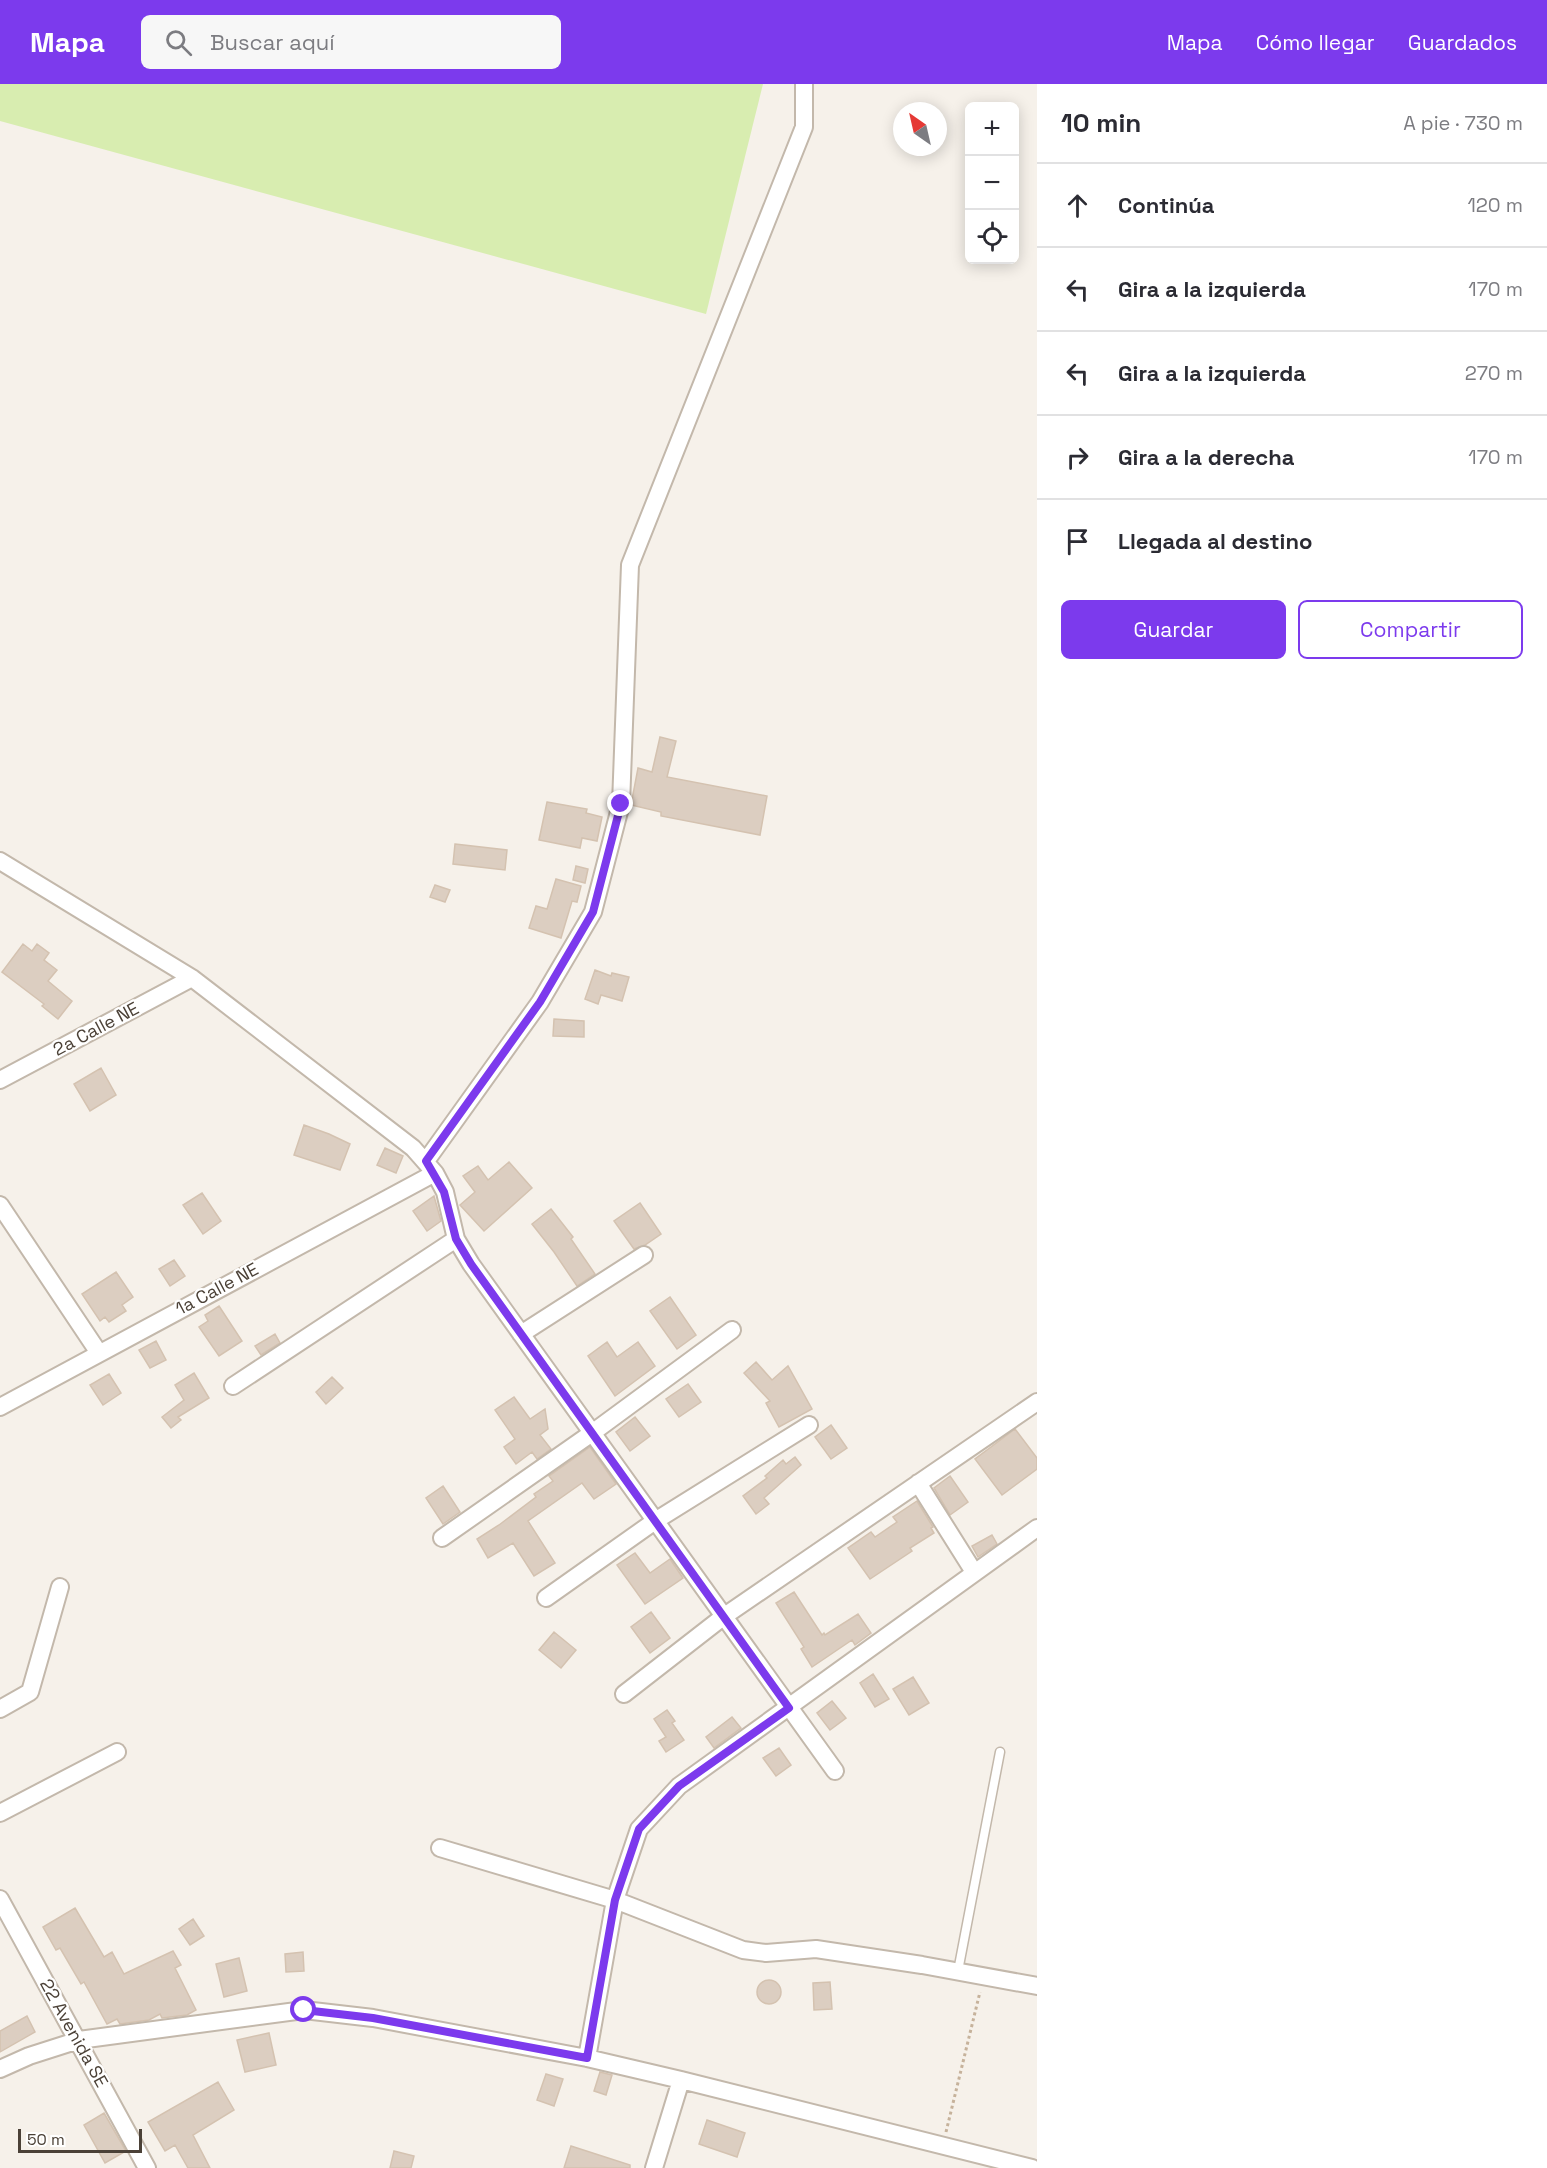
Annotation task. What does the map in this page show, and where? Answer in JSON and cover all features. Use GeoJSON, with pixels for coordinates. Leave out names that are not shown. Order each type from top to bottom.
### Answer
{"type":"FeatureCollection","features":[{"type":"Feature","properties":{"kind":"street"},"geometry":{"type":"LineString","coordinates":[[431,1167],[540,1002],[593,912],[621,804],[630,565],[804,127],[804,84]]}},
{"type":"Feature","properties":{"kind":"street"},"geometry":{"type":"LineString","coordinates":[[0,861],[192,978],[387,1127],[431,1167],[444,1192],[456,1239],[471,1264],[835,1772]]}},
{"type":"Feature","properties":{"kind":"street","name":"2a Calle NE"},"geometry":{"type":"LineString","coordinates":[[0,1080],[192,978]]}},
{"type":"Feature","properties":{"kind":"street","name":"1a Calle NE"},"geometry":{"type":"LineString","coordinates":[[0,1407],[431,1167]]}},
{"type":"Feature","properties":{"kind":"street"},"geometry":{"type":"LineString","coordinates":[[0,1205],[99,1353]]}},
{"type":"Feature","properties":{"kind":"street"},"geometry":{"type":"LineString","coordinates":[[233,1386],[456,1239]]}},
{"type":"Feature","properties":{"kind":"street"},"geometry":{"type":"LineString","coordinates":[[521,1334],[644,1256]]}},
{"type":"Feature","properties":{"kind":"street"},"geometry":{"type":"LineString","coordinates":[[442,1538],[592,1433],[732,1330]]}},
{"type":"Feature","properties":{"kind":"street"},"geometry":{"type":"LineString","coordinates":[[624,1694],[723,1617],[1037,1402]]}},
{"type":"Feature","properties":{"kind":"street"},"geometry":{"type":"LineString","coordinates":[[546,1598],[655,1521],[809,1425]]}},
{"type":"Feature","properties":{"kind":"street"},"geometry":{"type":"LineString","coordinates":[[918,1483],[974,1572]]}},
{"type":"Feature","properties":{"kind":"street"},"geometry":{"type":"LineString","coordinates":[[587,2058],[615,1900],[639,1829],[679,1786],[1037,1528]]}},
{"type":"Feature","properties":{"kind":"street"},"geometry":{"type":"LineString","coordinates":[[0,1709],[30,1692],[60,1587]]}},
{"type":"Feature","properties":{"kind":"street"},"geometry":{"type":"LineString","coordinates":[[0,1813],[117,1752]]}},
{"type":"Feature","properties":{"kind":"street"},"geometry":{"type":"LineString","coordinates":[[440,1848],[615,1900],[743,1950],[766,1953],[816,1948],[1037,1986]]}},
{"type":"Feature","properties":{"kind":"street","name":"22 Avenida SE"},"geometry":{"type":"LineString","coordinates":[[0,1899],[147,2168]]}},
{"type":"Feature","properties":{"kind":"street"},"geometry":{"type":"LineString","coordinates":[[0,2069],[29,2056],[79,2040],[304,2010],[373,2018],[587,2058],[1032,2168]]}},
{"type":"Feature","properties":{"kind":"street"},"geometry":{"type":"LineString","coordinates":[[654,2168],[681,2080]]}},
{"type":"Feature","properties":{"kind":"lane"},"geometry":{"type":"LineString","coordinates":[[958,1971],[1000,1752]]}},
{"type":"Feature","properties":{"kind":"path"},"geometry":{"type":"LineString","coordinates":[[943,2145],[984,1976]]}},
{"type":"Feature","properties":{"kind":"green space"},"geometry":{"type":"Polygon","coordinates":[[[0,84],[763,84],[706,314],[0,121],[0,84]]]}},
{"type":"Feature","properties":{"kind":"building"},"geometry":{"type":"Polygon","coordinates":[[[660,737],[676,741],[667,777],[767,796],[760,835],[661,816],[661,812],[631,805],[638,768],[652,772],[660,737]]]}},
{"type":"Feature","properties":{"kind":"building"},"geometry":{"type":"Polygon","coordinates":[[[547,802],[587,809],[586,813],[602,817],[597,841],[582,838],[580,848],[539,840],[547,802]]]}},
{"type":"Feature","properties":{"kind":"building"},"geometry":{"type":"Polygon","coordinates":[[[455,844],[507,850],[505,870],[453,864],[455,844]]]}},
{"type":"Feature","properties":{"kind":"building"},"geometry":{"type":"Polygon","coordinates":[[[576,866],[588,869],[585,883],[573,880],[576,866]]]}},
{"type":"Feature","properties":{"kind":"building"},"geometry":{"type":"Polygon","coordinates":[[[556,879],[581,886],[577,902],[572,901],[561,938],[529,928],[536,906],[547,909],[556,879]]]}},
{"type":"Feature","properties":{"kind":"building"},"geometry":{"type":"Polygon","coordinates":[[[435,885],[450,890],[445,902],[430,897],[435,885]]]}},
{"type":"Feature","properties":{"kind":"building"},"geometry":{"type":"Polygon","coordinates":[[[23,944],[32,951],[37,944],[49,953],[44,960],[57,970],[48,981],[72,1001],[58,1019],[42,1006],[44,1004],[2,972],[23,944]]]}},
{"type":"Feature","properties":{"kind":"building"},"geometry":{"type":"Polygon","coordinates":[[[595,970],[611,976],[612,973],[629,977],[622,1001],[601,995],[598,1004],[585,999],[595,970]]]}},
{"type":"Feature","properties":{"kind":"building"},"geometry":{"type":"Polygon","coordinates":[[[554,1019],[584,1021],[584,1037],[553,1036],[554,1019]]]}},
{"type":"Feature","properties":{"kind":"building"},"geometry":{"type":"Polygon","coordinates":[[[101,1068],[116,1095],[90,1111],[74,1084],[101,1068]]]}},
{"type":"Feature","properties":{"kind":"building"},"geometry":{"type":"Polygon","coordinates":[[[304,1125],[350,1144],[340,1170],[294,1155],[304,1125]]]}},
{"type":"Feature","properties":{"kind":"building"},"geometry":{"type":"Polygon","coordinates":[[[385,1148],[403,1156],[396,1173],[377,1165],[385,1148]]]}},
{"type":"Feature","properties":{"kind":"building"},"geometry":{"type":"Polygon","coordinates":[[[509,1162],[532,1188],[484,1231],[460,1205],[475,1192],[463,1176],[478,1166],[488,1180],[509,1162]]]}},
{"type":"Feature","properties":{"kind":"building"},"geometry":{"type":"Polygon","coordinates":[[[202,1193],[221,1221],[203,1234],[183,1205],[202,1193]]]}},
{"type":"Feature","properties":{"kind":"building"},"geometry":{"type":"Polygon","coordinates":[[[434,1196],[441,1221],[427,1231],[413,1211],[434,1196]]]}},
{"type":"Feature","properties":{"kind":"building"},"geometry":{"type":"Polygon","coordinates":[[[640,1203],[661,1234],[645,1245],[634,1249],[614,1221],[640,1203]]]}},
{"type":"Feature","properties":{"kind":"building"},"geometry":{"type":"Polygon","coordinates":[[[551,1209],[573,1237],[571,1239],[595,1274],[577,1286],[532,1224],[551,1209]]]}},
{"type":"Feature","properties":{"kind":"building"},"geometry":{"type":"Polygon","coordinates":[[[174,1260],[185,1276],[170,1286],[159,1269],[174,1260]]]}},
{"type":"Feature","properties":{"kind":"building"},"geometry":{"type":"Polygon","coordinates":[[[116,1272],[133,1297],[122,1305],[126,1311],[109,1322],[105,1317],[100,1321],[82,1294],[116,1272]]]}},
{"type":"Feature","properties":{"kind":"building"},"geometry":{"type":"Polygon","coordinates":[[[670,1297],[696,1335],[677,1349],[650,1311],[670,1297]]]}},
{"type":"Feature","properties":{"kind":"building"},"geometry":{"type":"Polygon","coordinates":[[[219,1306],[242,1341],[219,1356],[199,1327],[208,1321],[205,1315],[219,1306]]]}},
{"type":"Feature","properties":{"kind":"building"},"geometry":{"type":"Polygon","coordinates":[[[275,1334],[280,1343],[261,1355],[255,1346],[275,1334]]]}},
{"type":"Feature","properties":{"kind":"building"},"geometry":{"type":"Polygon","coordinates":[[[156,1341],[166,1360],[150,1368],[139,1350],[156,1341]]]}},
{"type":"Feature","properties":{"kind":"building"},"geometry":{"type":"Polygon","coordinates":[[[607,1342],[617,1357],[638,1342],[655,1366],[615,1396],[588,1356],[607,1342]]]}},
{"type":"Feature","properties":{"kind":"building"},"geometry":{"type":"Polygon","coordinates":[[[756,1362],[772,1380],[788,1366],[812,1409],[779,1427],[766,1403],[770,1401],[744,1373],[756,1362]]]}},
{"type":"Feature","properties":{"kind":"building"},"geometry":{"type":"Polygon","coordinates":[[[194,1373],[209,1398],[178,1417],[181,1420],[171,1428],[162,1417],[184,1400],[175,1385],[194,1373]]]}},
{"type":"Feature","properties":{"kind":"building"},"geometry":{"type":"Polygon","coordinates":[[[109,1374],[121,1393],[103,1405],[90,1385],[109,1374]]]}},
{"type":"Feature","properties":{"kind":"building"},"geometry":{"type":"Polygon","coordinates":[[[332,1377],[343,1388],[326,1404],[316,1392],[332,1377]]]}},
{"type":"Feature","properties":{"kind":"building"},"geometry":{"type":"Polygon","coordinates":[[[688,1384],[701,1402],[679,1417],[666,1399],[688,1384]]]}},
{"type":"Feature","properties":{"kind":"building"},"geometry":{"type":"Polygon","coordinates":[[[514,1397],[530,1419],[545,1409],[548,1429],[540,1435],[551,1449],[537,1459],[532,1452],[516,1464],[504,1447],[515,1439],[495,1410],[514,1397]]]}},
{"type":"Feature","properties":{"kind":"building"},"geometry":{"type":"Polygon","coordinates":[[[635,1417],[650,1436],[630,1451],[616,1432],[635,1417]]]}},
{"type":"Feature","properties":{"kind":"building"},"geometry":{"type":"Polygon","coordinates":[[[831,1425],[847,1448],[831,1459],[815,1437],[831,1425]]]}},
{"type":"Feature","properties":{"kind":"building"},"geometry":{"type":"Polygon","coordinates":[[[1015,1429],[1037,1458],[1037,1469],[1002,1495],[975,1459],[1015,1429]]]}},
{"type":"Feature","properties":{"kind":"building"},"geometry":{"type":"Polygon","coordinates":[[[590,1447],[616,1484],[594,1499],[582,1483],[528,1521],[555,1563],[534,1576],[513,1543],[488,1558],[477,1539],[536,1497],[534,1494],[553,1481],[549,1476],[590,1447]]]}},
{"type":"Feature","properties":{"kind":"building"},"geometry":{"type":"Polygon","coordinates":[[[795,1457],[801,1465],[764,1498],[769,1504],[756,1514],[743,1496],[767,1478],[765,1476],[783,1460],[786,1464],[795,1457]]]}},
{"type":"Feature","properties":{"kind":"building"},"geometry":{"type":"Polygon","coordinates":[[[950,1476],[968,1502],[950,1515],[934,1488],[950,1476]]]}},
{"type":"Feature","properties":{"kind":"building"},"geometry":{"type":"Polygon","coordinates":[[[443,1486],[460,1512],[443,1524],[426,1498],[443,1486]]]}},
{"type":"Feature","properties":{"kind":"building"},"geometry":{"type":"Polygon","coordinates":[[[917,1501],[933,1527],[931,1528],[934,1533],[910,1548],[912,1551],[870,1579],[848,1548],[871,1532],[875,1537],[897,1522],[893,1517],[917,1501]]]}},
{"type":"Feature","properties":{"kind":"building"},"geometry":{"type":"Polygon","coordinates":[[[992,1535],[997,1544],[978,1557],[972,1546],[992,1535]]]}},
{"type":"Feature","properties":{"kind":"building"},"geometry":{"type":"Polygon","coordinates":[[[635,1553],[650,1573],[670,1559],[683,1578],[645,1604],[617,1565],[635,1553]]]}},
{"type":"Feature","properties":{"kind":"building"},"geometry":{"type":"Polygon","coordinates":[[[794,1592],[822,1635],[858,1614],[871,1633],[855,1645],[852,1640],[812,1667],[801,1649],[804,1647],[776,1603],[794,1592]]]}},
{"type":"Feature","properties":{"kind":"building"},"geometry":{"type":"Polygon","coordinates":[[[651,1612],[670,1638],[650,1653],[631,1627],[651,1612]]]}},
{"type":"Feature","properties":{"kind":"building"},"geometry":{"type":"Polygon","coordinates":[[[554,1632],[576,1650],[561,1668],[539,1650],[554,1632]]]}},
{"type":"Feature","properties":{"kind":"building"},"geometry":{"type":"Polygon","coordinates":[[[873,1674],[889,1699],[875,1707],[860,1683],[873,1674]]]}},
{"type":"Feature","properties":{"kind":"building"},"geometry":{"type":"Polygon","coordinates":[[[913,1677],[929,1703],[909,1715],[893,1689],[913,1677]]]}},
{"type":"Feature","properties":{"kind":"building"},"geometry":{"type":"Polygon","coordinates":[[[832,1701],[846,1718],[830,1730],[817,1713],[832,1701]]]}},
{"type":"Feature","properties":{"kind":"building"},"geometry":{"type":"Polygon","coordinates":[[[667,1710],[675,1721],[672,1723],[684,1740],[666,1752],[659,1741],[666,1737],[654,1719],[667,1710]]]}},
{"type":"Feature","properties":{"kind":"building"},"geometry":{"type":"Polygon","coordinates":[[[732,1717],[741,1728],[714,1748],[706,1737],[732,1717]]]}},
{"type":"Feature","properties":{"kind":"building"},"geometry":{"type":"Polygon","coordinates":[[[779,1748],[791,1765],[776,1776],[763,1758],[779,1748]]]}},
{"type":"Feature","properties":{"kind":"building"},"geometry":{"type":"Polygon","coordinates":[[[75,1908],[104,1957],[112,1952],[124,1974],[173,1951],[181,1965],[175,1968],[196,2010],[187,2015],[162,2018],[160,2014],[149,2020],[120,2024],[117,2019],[107,2024],[84,1982],[81,1984],[60,1948],[56,1950],[43,1927],[75,1908]]]}},
{"type":"Feature","properties":{"kind":"building"},"geometry":{"type":"Polygon","coordinates":[[[193,1919],[204,1936],[190,1945],[179,1929],[193,1919]]]}},
{"type":"Feature","properties":{"kind":"building"},"geometry":{"type":"Polygon","coordinates":[[[303,1952],[304,1971],[286,1972],[285,1954],[303,1952]]]}},
{"type":"Feature","properties":{"kind":"building"},"geometry":{"type":"Polygon","coordinates":[[[239,1958],[247,1991],[224,1997],[216,1964],[239,1958]]]}},
{"type":"Feature","properties":{"kind":"building"},"geometry":{"type":"Polygon","coordinates":[[[769,1980],[778,1983],[781,1992],[778,2001],[769,2004],[760,2001],[757,1992],[760,1983],[769,1980]]]}},
{"type":"Feature","properties":{"kind":"building"},"geometry":{"type":"Polygon","coordinates":[[[830,1982],[832,2009],[814,2010],[813,1983],[830,1982]]]}},
{"type":"Feature","properties":{"kind":"building"},"geometry":{"type":"Polygon","coordinates":[[[27,2016],[35,2032],[0,2052],[0,2031],[27,2016]]]}},
{"type":"Feature","properties":{"kind":"building"},"geometry":{"type":"Polygon","coordinates":[[[269,2033],[276,2065],[245,2072],[237,2040],[269,2033]]]}},
{"type":"Feature","properties":{"kind":"building"},"geometry":{"type":"Polygon","coordinates":[[[600,2072],[612,2075],[606,2095],[594,2091],[600,2072]]]}},
{"type":"Feature","properties":{"kind":"building"},"geometry":{"type":"Polygon","coordinates":[[[546,2074],[563,2079],[554,2106],[537,2100],[546,2074]]]}},
{"type":"Feature","properties":{"kind":"building"},"geometry":{"type":"Polygon","coordinates":[[[218,2082],[234,2110],[193,2135],[210,2168],[188,2168],[175,2145],[165,2151],[148,2122],[218,2082]]]}},
{"type":"Feature","properties":{"kind":"building"},"geometry":{"type":"Polygon","coordinates":[[[104,2113],[126,2151],[105,2163],[84,2125],[104,2113]]]}},
{"type":"Feature","properties":{"kind":"building"},"geometry":{"type":"Polygon","coordinates":[[[707,2120],[745,2133],[737,2157],[699,2144],[707,2120]]]}},
{"type":"Feature","properties":{"kind":"building"},"geometry":{"type":"Polygon","coordinates":[[[571,2146],[630,2165],[630,2168],[564,2168],[571,2146]]]}},
{"type":"Feature","properties":{"kind":"building"},"geometry":{"type":"Polygon","coordinates":[[[394,2151],[414,2156],[411,2168],[390,2168],[394,2151]]]}},
{"type":"Feature","properties":{"kind":"route"},"geometry":{"type":"LineString","coordinates":[[304,2010],[373,2018],[587,2058],[615,1900],[639,1829],[679,1786],[789,1708],[471,1264],[456,1239],[444,1192],[426,1161],[540,1002],[593,912],[621,804]]}}]}
